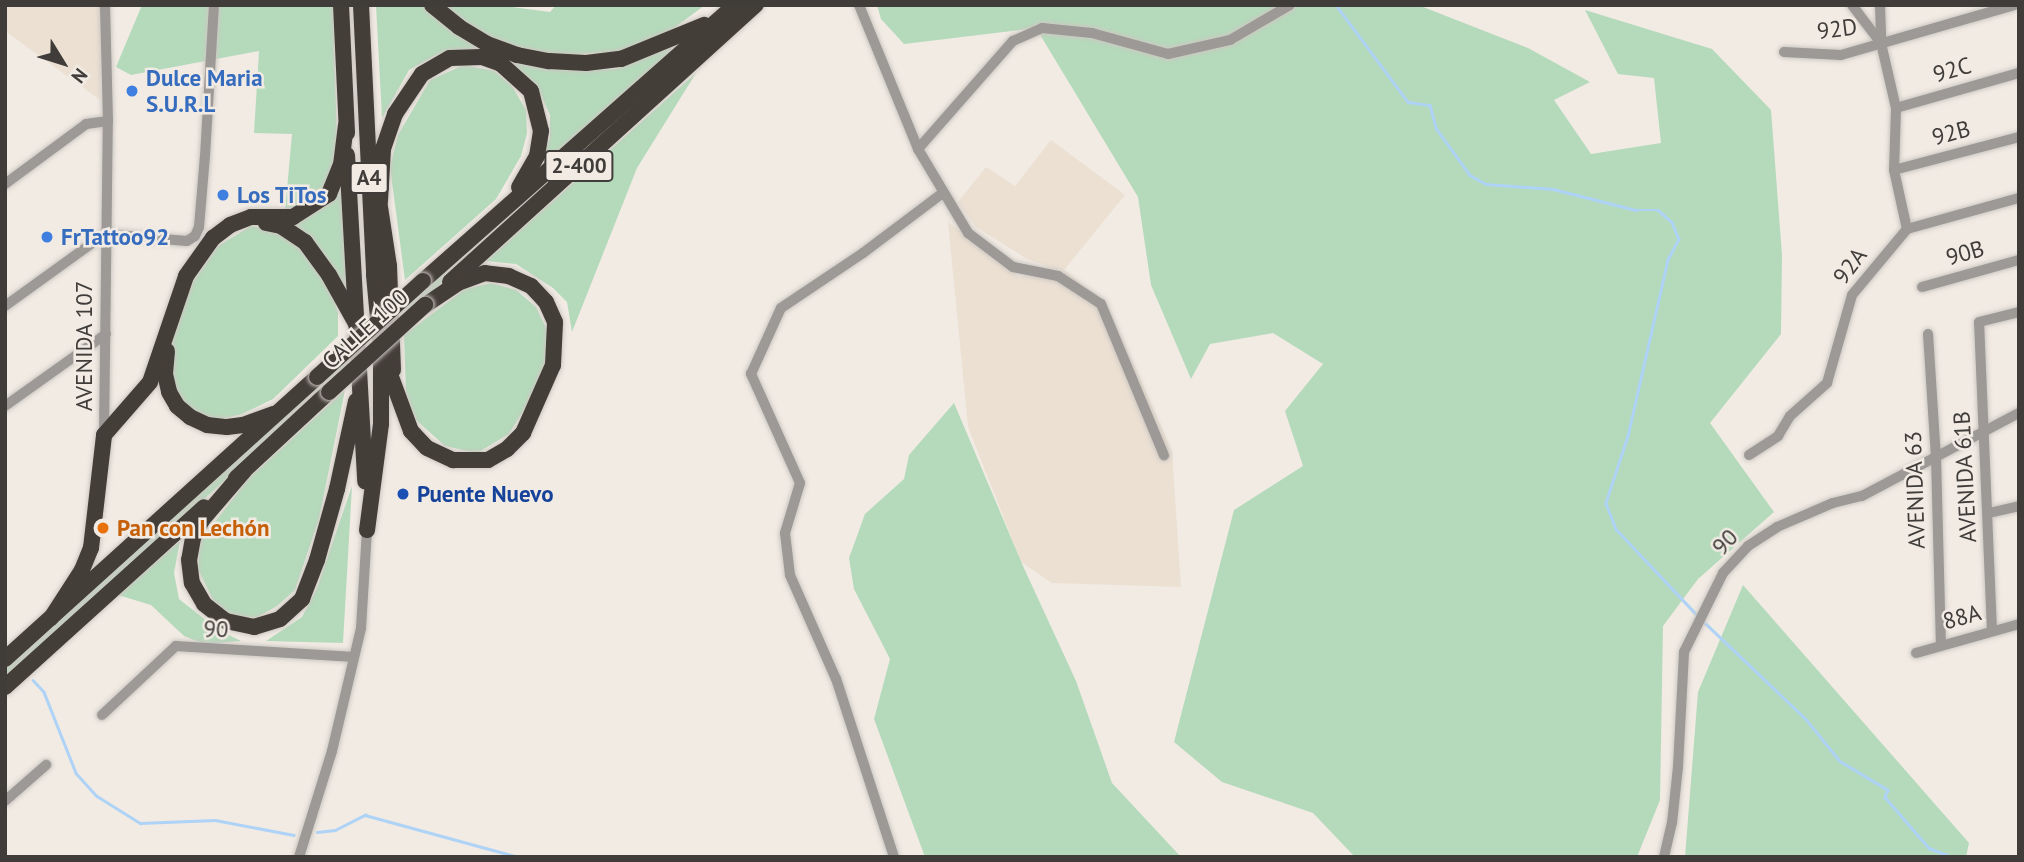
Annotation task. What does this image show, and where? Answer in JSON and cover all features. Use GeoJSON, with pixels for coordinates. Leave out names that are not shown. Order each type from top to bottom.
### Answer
{"type":"FeatureCollection","features":[{"type":"Feature","properties":{"kind":"highway","name":"A4"},"geometry":{"type":"LineString","coordinates":[[341,5],[367,530]]}},
{"type":"Feature","properties":{"kind":"highway","name":"A4"},"geometry":{"type":"LineString","coordinates":[[361,5],[366,133],[381,350],[381,424]]}},
{"type":"Feature","properties":{"kind":"highway"},"geometry":{"type":"LineString","coordinates":[[432,5],[459,27],[487,44],[517,55],[586,63],[621,59],[728,11]]}},
{"type":"Feature","properties":{"kind":"highway","name":"CALLE 100"},"geometry":{"type":"LineString","coordinates":[[5,687],[756,5]]}},
{"type":"Feature","properties":{"kind":"highway","name":"CALLE 100"},"geometry":{"type":"LineString","coordinates":[[5,659],[501,210],[728,11]]}},
{"type":"Feature","properties":{"kind":"highway"},"geometry":{"type":"LineString","coordinates":[[380,201],[383,149],[407,93],[422,74],[450,58],[482,57],[516,75],[531,91],[541,131],[537,156],[501,210]]}},
{"type":"Feature","properties":{"kind":"highway"},"geometry":{"type":"LineString","coordinates":[[51,618],[78,578],[91,548],[104,435],[150,382],[186,276],[213,237],[230,225],[251,217],[293,217],[329,194],[341,165],[346,125]]}},
{"type":"Feature","properties":{"kind":"highway","name":"A4"},"geometry":{"type":"LineString","coordinates":[[366,133],[380,201],[388,265],[393,377],[381,424],[367,530]]}},
{"type":"Feature","properties":{"kind":"highway"},"geometry":{"type":"LineString","coordinates":[[274,414],[243,425],[207,425],[177,406],[169,392],[165,374],[167,341],[189,281],[219,240],[241,226],[261,223],[281,226],[305,242],[329,275],[359,330]]}},
{"type":"Feature","properties":{"kind":"highway"},"geometry":{"type":"LineString","coordinates":[[381,350],[411,431],[428,448],[453,460],[488,460],[507,449],[523,433],[540,400],[553,365],[555,322],[546,302],[531,286],[509,276],[485,273],[458,283],[425,305]]}},
{"type":"Feature","properties":{"kind":"highway"},"geometry":{"type":"LineString","coordinates":[[244,471],[202,520],[193,538],[189,560],[192,583],[204,604],[226,621],[254,627],[280,619],[302,599],[317,560],[337,489],[361,369]]}},
{"type":"Feature","properties":{"kind":"street","name":"AVENIDA 107"},"geometry":{"type":"LineString","coordinates":[[104,435],[108,121],[105,5]]}},
{"type":"Feature","properties":{"kind":"street"},"geometry":{"type":"LineString","coordinates":[[5,306],[105,234],[187,241],[195,236],[199,227],[205,156],[214,5]]}},
{"type":"Feature","properties":{"kind":"street"},"geometry":{"type":"LineString","coordinates":[[859,5],[918,149],[968,233],[1013,267],[1058,276],[1101,304],[1164,455]]}},
{"type":"Feature","properties":{"kind":"street"},"geometry":{"type":"LineString","coordinates":[[918,149],[1013,41],[1042,28],[1092,33],[1168,54],[1230,40],[1290,5]]}},
{"type":"Feature","properties":{"kind":"street"},"geometry":{"type":"LineString","coordinates":[[1852,5],[1881,43]]}},
{"type":"Feature","properties":{"kind":"street"},"geometry":{"type":"LineString","coordinates":[[1881,5],[1881,43],[1896,108],[1894,170],[1907,229],[2019,198]]}},
{"type":"Feature","properties":{"kind":"street","name":"92D"},"geometry":{"type":"LineString","coordinates":[[1784,52],[1840,54],[2014,5]]}},
{"type":"Feature","properties":{"kind":"street","name":"92C"},"geometry":{"type":"LineString","coordinates":[[1896,108],[2019,73]]}},
{"type":"Feature","properties":{"kind":"street"},"geometry":{"type":"LineString","coordinates":[[5,184],[86,124],[108,121]]}},
{"type":"Feature","properties":{"kind":"street","name":"92B"},"geometry":{"type":"LineString","coordinates":[[1894,170],[2019,137]]}},
{"type":"Feature","properties":{"kind":"street"},"geometry":{"type":"LineString","coordinates":[[894,857],[836,679],[790,575],[785,533],[800,483],[751,374],[781,308],[863,253],[944,192]]}},
{"type":"Feature","properties":{"kind":"street","name":"92A"},"geometry":{"type":"LineString","coordinates":[[1749,455],[1778,436],[1790,416],[1827,383],[1852,295],[1907,229]]}},
{"type":"Feature","properties":{"kind":"street","name":"90B"},"geometry":{"type":"LineString","coordinates":[[1922,287],[2019,260]]}},
{"type":"Feature","properties":{"kind":"street","name":"AVENIDA 61B"},"geometry":{"type":"LineString","coordinates":[[1992,631],[1979,322],[2019,312]]}},
{"type":"Feature","properties":{"kind":"street"},"geometry":{"type":"LineString","coordinates":[[5,405],[106,334]]}},
{"type":"Feature","properties":{"kind":"street","name":"AVENIDA 63"},"geometry":{"type":"LineString","coordinates":[[1928,334],[1936,457],[1941,644]]}},
{"type":"Feature","properties":{"kind":"street","name":"90"},"geometry":{"type":"LineString","coordinates":[[1664,857],[1672,823],[1677,778],[1684,652],[1723,573],[1748,546],[1777,527],[1833,503],[1861,496],[2019,413]]}},
{"type":"Feature","properties":{"kind":"street"},"geometry":{"type":"LineString","coordinates":[[1989,513],[2019,506]]}},
{"type":"Feature","properties":{"kind":"street"},"geometry":{"type":"LineString","coordinates":[[299,857],[332,751],[361,628],[367,530]]}},
{"type":"Feature","properties":{"kind":"street","name":"88A"},"geometry":{"type":"LineString","coordinates":[[1916,653],[2019,624]]}},
{"type":"Feature","properties":{"kind":"street","name":"90"},"geometry":{"type":"LineString","coordinates":[[102,715],[176,646],[354,657]]}},
{"type":"Feature","properties":{"kind":"street"},"geometry":{"type":"LineString","coordinates":[[5,801],[47,765]]}},
{"type":"Feature","properties":{"kind":"shaded area"},"geometry":{"type":"Polygon","coordinates":[[[5,5],[101,5],[100,100],[5,31],[5,5]]]}},
{"type":"Feature","properties":{"kind":"shaded area"},"geometry":{"type":"Polygon","coordinates":[[[1051,140],[1125,195],[1064,270],[1107,303],[1172,451],[1181,587],[1052,583],[1021,562],[968,427],[948,222],[1019,277],[1061,271],[1027,259],[976,227],[958,202],[986,167],[1015,186],[1051,140]]]}},
{"type":"Feature","properties":{"kind":"green space"},"geometry":{"type":"Polygon","coordinates":[[[142,5],[333,5],[337,141],[334,171],[322,190],[304,204],[285,212],[292,134],[254,133],[259,51],[131,75],[116,67],[142,5]]]}},
{"type":"Feature","properties":{"kind":"green space"},"geometry":{"type":"Polygon","coordinates":[[[376,5],[422,5],[466,40],[578,70],[616,69],[683,43],[535,171],[550,138],[550,115],[539,91],[468,50],[440,53],[409,70],[382,118],[376,5]]]}},
{"type":"Feature","properties":{"kind":"green space"},"geometry":{"type":"Polygon","coordinates":[[[443,5],[496,5],[550,12],[556,5],[705,5],[670,31],[623,51],[557,55],[514,47],[480,33],[443,5]]]}},
{"type":"Feature","properties":{"kind":"green space"},"geometry":{"type":"Polygon","coordinates":[[[877,5],[1418,5],[1528,48],[1590,82],[1554,100],[1591,154],[1661,143],[1654,78],[1618,74],[1585,10],[1712,49],[1771,110],[1782,255],[1781,334],[1710,423],[1774,512],[1698,579],[1663,626],[1660,800],[1637,857],[1355,857],[1313,813],[1222,782],[1174,742],[1234,510],[1303,466],[1285,411],[1323,364],[1273,333],[1210,344],[1191,379],[1151,285],[1138,197],[1036,28],[904,44],[881,19],[877,5]]]}},
{"type":"Feature","properties":{"kind":"green space"},"geometry":{"type":"Polygon","coordinates":[[[727,19],[453,273],[409,312],[403,305],[727,19]]]}},
{"type":"Feature","properties":{"kind":"green space"},"geometry":{"type":"Polygon","coordinates":[[[464,65],[494,71],[512,86],[526,110],[527,133],[521,156],[496,199],[405,280],[390,167],[398,135],[430,80],[464,65]]]}},
{"type":"Feature","properties":{"kind":"green space"},"geometry":{"type":"Polygon","coordinates":[[[696,73],[637,168],[572,332],[567,302],[553,288],[516,264],[486,261],[696,73]]]}},
{"type":"Feature","properties":{"kind":"green space"},"geometry":{"type":"Polygon","coordinates":[[[343,181],[346,300],[285,222],[306,218],[320,209],[343,181]]]}},
{"type":"Feature","properties":{"kind":"green space"},"geometry":{"type":"Polygon","coordinates":[[[251,226],[280,231],[303,245],[331,290],[338,313],[338,336],[273,399],[242,414],[217,420],[198,414],[183,403],[174,389],[171,340],[193,282],[218,246],[251,226]]]}},
{"type":"Feature","properties":{"kind":"green space"},"geometry":{"type":"Polygon","coordinates":[[[491,283],[516,290],[536,307],[548,332],[545,363],[528,403],[509,434],[477,453],[445,446],[416,420],[406,392],[404,335],[465,289],[491,283]]]}},
{"type":"Feature","properties":{"kind":"green space"},"geometry":{"type":"Polygon","coordinates":[[[354,351],[355,362],[5,680],[5,665],[354,351]]]}},
{"type":"Feature","properties":{"kind":"green space"},"geometry":{"type":"Polygon","coordinates":[[[345,390],[319,519],[295,590],[277,606],[256,618],[232,615],[213,600],[198,569],[200,541],[249,478],[345,390]]]}},
{"type":"Feature","properties":{"kind":"green space"},"geometry":{"type":"Polygon","coordinates":[[[954,403],[1023,566],[1076,681],[1112,783],[1181,857],[925,857],[874,719],[890,659],[854,589],[849,558],[865,514],[904,479],[909,455],[954,403]]]}},
{"type":"Feature","properties":{"kind":"green space"},"geometry":{"type":"Polygon","coordinates":[[[352,486],[343,643],[266,641],[302,617],[317,588],[352,486]]]}},
{"type":"Feature","properties":{"kind":"green space"},"geometry":{"type":"Polygon","coordinates":[[[180,541],[174,573],[179,599],[217,629],[241,641],[204,644],[184,636],[151,605],[118,595],[180,541]]]}},
{"type":"Feature","properties":{"kind":"green space"},"geometry":{"type":"Polygon","coordinates":[[[1743,585],[1969,843],[1966,857],[1685,857],[1698,692],[1743,585]]]}},
{"type":"Feature","properties":{"kind":"waterway"},"geometry":{"type":"LineString","coordinates":[[1336,5],[1408,102],[1430,105],[1436,128],[1470,175],[1486,184],[1553,189],[1636,210],[1658,210],[1672,222],[1679,239],[1668,260],[1628,436],[1606,503],[1616,529],[1698,616]]}},
{"type":"Feature","properties":{"kind":"waterway"},"geometry":{"type":"LineString","coordinates":[[1703,621],[1805,718],[1840,761],[1888,790],[1885,797],[1929,848],[1953,857]]}},
{"type":"Feature","properties":{"kind":"waterway"},"geometry":{"type":"LineString","coordinates":[[33,680],[44,692],[76,773],[97,796],[140,823],[215,820],[294,835]]}},
{"type":"Feature","properties":{"kind":"waterway"},"geometry":{"type":"LineString","coordinates":[[317,832],[335,830],[365,815],[519,857]]}},
{"type":"Feature","properties":{"kind":"place","name":"Dulce Maria S.U.R.L"},"geometry":{"type":"Point","coordinates":[132,91]}},
{"type":"Feature","properties":{"kind":"place","name":"Los TiTos"},"geometry":{"type":"Point","coordinates":[223,195]}},
{"type":"Feature","properties":{"kind":"place","name":"FrTattoo92"},"geometry":{"type":"Point","coordinates":[47,237]}},
{"type":"Feature","properties":{"kind":"place","name":"Puente Nuevo"},"geometry":{"type":"Point","coordinates":[403,494]}},
{"type":"Feature","properties":{"kind":"place","name":"Pan con Lechón"},"geometry":{"type":"Point","coordinates":[103,528]}}]}
